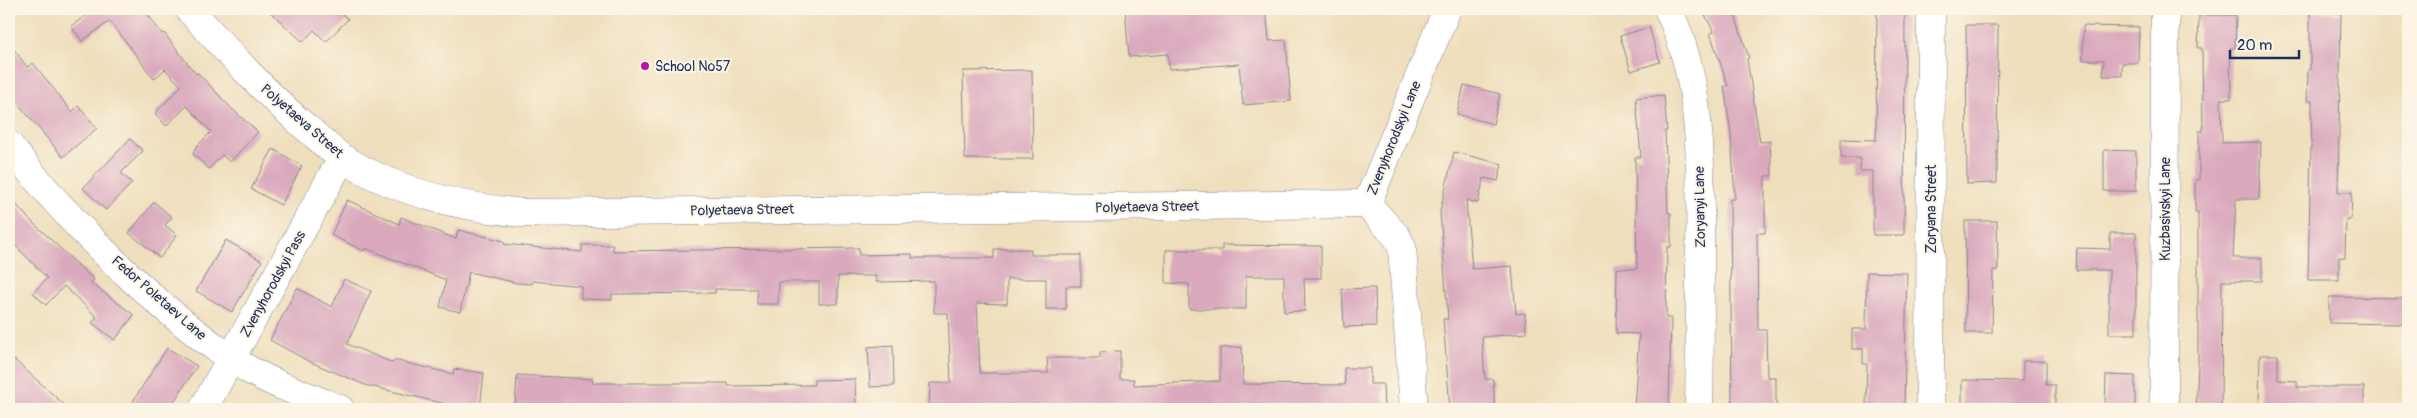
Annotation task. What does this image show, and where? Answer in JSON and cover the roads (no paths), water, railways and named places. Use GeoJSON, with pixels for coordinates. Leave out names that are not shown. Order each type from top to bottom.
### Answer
{"type":"FeatureCollection","features":[{"type":"Feature","properties":{"kind":"street","name":"Polyetaeva Street"},"geometry":{"type":"LineString","coordinates":[[189,9],[235,60],[286,111],[342,158],[384,180],[447,202],[485,209],[523,212],[1367,204]]}},
{"type":"Feature","properties":{"kind":"street","name":"Zvenyhorodskyi Lane"},"geometry":{"type":"LineString","coordinates":[[1414,409],[1402,247],[1397,237],[1367,204],[1447,9]]}},
{"type":"Feature","properties":{"kind":"street","name":"Zoryanyi Lane"},"geometry":{"type":"LineString","coordinates":[[1668,9],[1681,35],[1698,125],[1701,217],[1700,409]]}},
{"type":"Feature","properties":{"kind":"street","name":"Zoryana Street"},"geometry":{"type":"LineString","coordinates":[[1930,409],[1931,9]]}},
{"type":"Feature","properties":{"kind":"street","name":"Kuzbasivskyi Lane"},"geometry":{"type":"LineString","coordinates":[[2164,409],[2165,9]]}},
{"type":"Feature","properties":{"kind":"street","name":"Fedor Poletaev Lane"},"geometry":{"type":"LineString","coordinates":[[9,146],[65,212],[173,314],[232,359],[294,391],[340,409]]}},
{"type":"Feature","properties":{"kind":"street","name":"Zvenyhorodskyi Pass"},"geometry":{"type":"LineString","coordinates":[[203,409],[342,158]]}},
{"type":"Feature","properties":{"kind":"place","name":"School №57"},"geometry":{"type":"Point","coordinates":[645,66]}}]}
